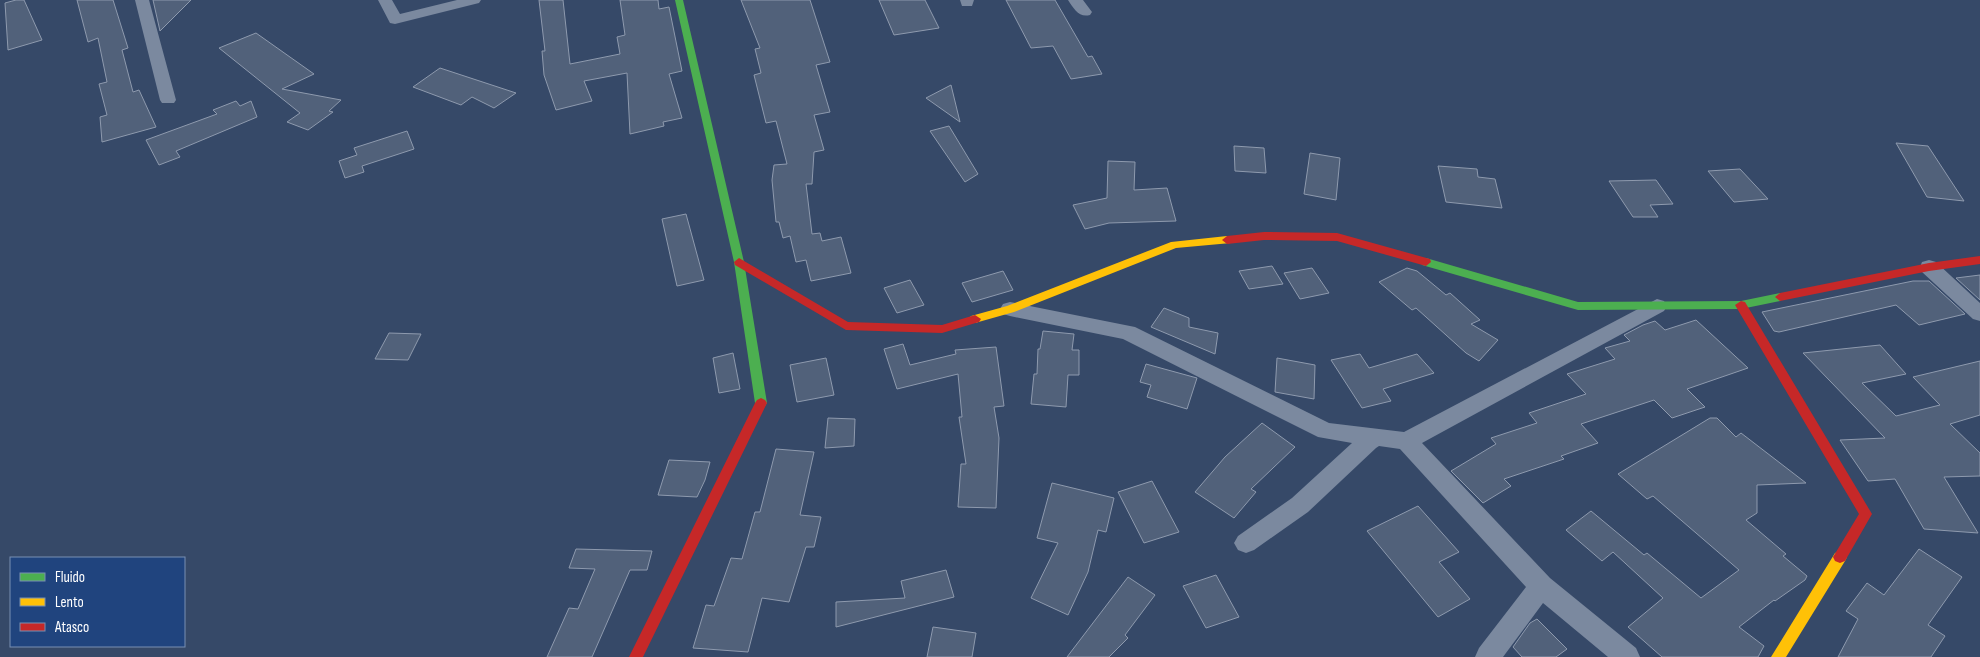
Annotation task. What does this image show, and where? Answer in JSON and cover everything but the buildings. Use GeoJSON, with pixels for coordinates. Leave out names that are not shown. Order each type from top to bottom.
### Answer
{"type":"FeatureCollection","features":[{"type":"Feature","properties":{"kind":"street"},"geometry":{"type":"LineString","coordinates":[[142,0],[168,100]]}},
{"type":"Feature","properties":{"kind":"street"},"geometry":{"type":"LineString","coordinates":[[385,0],[396,20],[474,0]]}},
{"type":"Feature","properties":{"kind":"street"},"geometry":{"type":"LineString","coordinates":[[636,657],[761,404],[739,262],[679,0]]}},
{"type":"Feature","properties":{"kind":"street"},"geometry":{"type":"LineString","coordinates":[[1075,0],[1085,12]]}},
{"type":"Feature","properties":{"kind":"street"},"geometry":{"type":"LineString","coordinates":[[739,262],[846,326],[942,329],[1010,308],[1175,245],[1264,236],[1337,237],[1578,306],[1740,305],[1929,267],[1980,260]]}},
{"type":"Feature","properties":{"kind":"street"},"geometry":{"type":"LineString","coordinates":[[1929,267],[1980,314]]}},
{"type":"Feature","properties":{"kind":"street"},"geometry":{"type":"LineString","coordinates":[[1740,305],[1866,514],[1778,657]]}},
{"type":"Feature","properties":{"kind":"street"},"geometry":{"type":"LineString","coordinates":[[1010,308],[1128,332],[1326,431],[1406,440],[1657,306]]}},
{"type":"Feature","properties":{"kind":"street"},"geometry":{"type":"LineString","coordinates":[[1246,543],[1300,505],[1368,442],[1377,437]]}},
{"type":"Feature","properties":{"kind":"street"},"geometry":{"type":"LineString","coordinates":[[1406,440],[1541,586],[1626,657]]}},
{"type":"Feature","properties":{"kind":"street"},"geometry":{"type":"LineString","coordinates":[[1488,657],[1541,586]]}},
{"type":"Feature","properties":{"kind":"traffic: fast"},"geometry":{"type":"LineString","coordinates":[[679,0],[739,262],[761,403]]}},
{"type":"Feature","properties":{"kind":"traffic: fast"},"geometry":{"type":"LineString","coordinates":[[1426,262],[1578,306],[1741,305],[1780,297]]}},
{"type":"Feature","properties":{"kind":"traffic: slow"},"geometry":{"type":"LineString","coordinates":[[975,319],[1010,309],[1175,245],[1227,240]]}},
{"type":"Feature","properties":{"kind":"traffic: slow"},"geometry":{"type":"LineString","coordinates":[[1778,657],[1840,557]]}},
{"type":"Feature","properties":{"kind":"traffic: jam"},"geometry":{"type":"LineString","coordinates":[[1227,240],[1264,236],[1337,237],[1426,262]]}},
{"type":"Feature","properties":{"kind":"traffic: jam"},"geometry":{"type":"LineString","coordinates":[[1780,297],[1929,267],[1980,260]]}},
{"type":"Feature","properties":{"kind":"traffic: jam"},"geometry":{"type":"LineString","coordinates":[[739,262],[846,326],[942,329],[975,319]]}},
{"type":"Feature","properties":{"kind":"traffic: jam"},"geometry":{"type":"LineString","coordinates":[[1741,305],[1866,514],[1840,557]]}},
{"type":"Feature","properties":{"kind":"traffic: jam"},"geometry":{"type":"LineString","coordinates":[[636,657],[761,403]]}}]}
